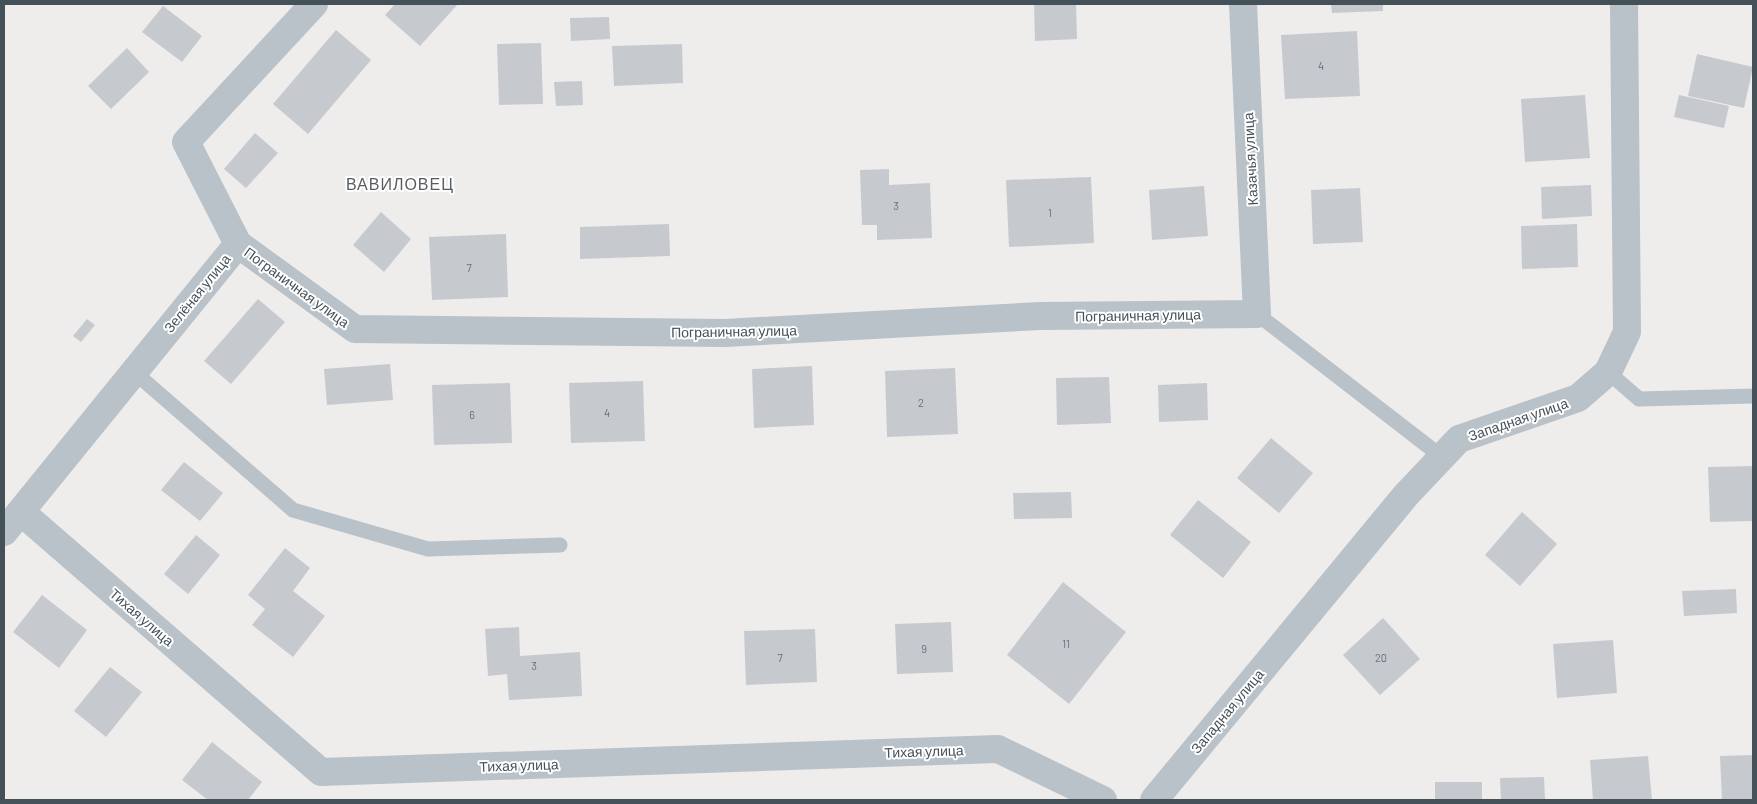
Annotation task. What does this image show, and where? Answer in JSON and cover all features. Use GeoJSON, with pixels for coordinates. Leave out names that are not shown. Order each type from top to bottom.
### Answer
{"type":"FeatureCollection","features":[{"type":"Feature","properties":{"kind":"street","name":"Зелёная улица"},"geometry":{"type":"LineString","coordinates":[[12,522],[133,370],[238,244],[186,142],[314,4]]}},
{"type":"Feature","properties":{"kind":"street","name":"Казачья улица"},"geometry":{"type":"LineString","coordinates":[[1243,4],[1257,314]]}},
{"type":"Feature","properties":{"kind":"street","name":"Западная улица"},"geometry":{"type":"LineString","coordinates":[[1154,800],[1406,495],[1460,439],[1578,398],[1608,372],[1628,332],[1624,4]]}},
{"type":"Feature","properties":{"kind":"street","name":"Пограничная улица"},"geometry":{"type":"LineString","coordinates":[[238,244],[355,329],[725,333],[1040,316],[1257,314]]}},
{"type":"Feature","properties":{"kind":"street","name":"Тихая улица"},"geometry":{"type":"LineString","coordinates":[[12,522],[321,772],[998,749],[1103,800]]}},
{"type":"Feature","properties":{"kind":"lane"},"geometry":{"type":"LineString","coordinates":[[1257,314],[1442,457]]}},
{"type":"Feature","properties":{"kind":"lane"},"geometry":{"type":"LineString","coordinates":[[133,370],[293,510],[428,549],[560,545]]}},
{"type":"Feature","properties":{"kind":"lane"},"geometry":{"type":"LineString","coordinates":[[1608,372],[1639,399],[1753,396]]}},
{"type":"Feature","properties":{"kind":"building"},"geometry":{"type":"Polygon","coordinates":[[[395,4],[458,4],[420,46],[385,15],[395,4]]]}},
{"type":"Feature","properties":{"kind":"building"},"geometry":{"type":"Polygon","coordinates":[[[1034,4],[1076,4],[1077,39],[1035,41],[1034,4]]]}},
{"type":"Feature","properties":{"kind":"building"},"geometry":{"type":"Polygon","coordinates":[[[1331,4],[1383,4],[1383,11],[1332,13],[1331,4]]]}},
{"type":"Feature","properties":{"kind":"building"},"geometry":{"type":"Polygon","coordinates":[[[163,6],[202,36],[182,62],[142,32],[163,6]]]}},
{"type":"Feature","properties":{"kind":"building"},"geometry":{"type":"Polygon","coordinates":[[[609,17],[610,39],[571,41],[570,18],[609,17]]]}},
{"type":"Feature","properties":{"kind":"building"},"geometry":{"type":"Polygon","coordinates":[[[336,30],[371,60],[308,134],[273,104],[336,30]]]}},
{"type":"Feature","properties":{"kind":"building"},"geometry":{"type":"Polygon","coordinates":[[[1357,31],[1360,96],[1285,99],[1281,35],[1357,31]]]}},
{"type":"Feature","properties":{"kind":"building"},"geometry":{"type":"Polygon","coordinates":[[[541,43],[543,104],[499,105],[497,44],[541,43]]]}},
{"type":"Feature","properties":{"kind":"building"},"geometry":{"type":"Polygon","coordinates":[[[682,44],[683,83],[614,86],[612,46],[682,44]]]}},
{"type":"Feature","properties":{"kind":"building"},"geometry":{"type":"Polygon","coordinates":[[[127,48],[149,72],[111,109],[88,86],[127,48]]]}},
{"type":"Feature","properties":{"kind":"building"},"geometry":{"type":"Polygon","coordinates":[[[1697,54],[1753,67],[1744,108],[1688,96],[1697,54]]]}},
{"type":"Feature","properties":{"kind":"building"},"geometry":{"type":"Polygon","coordinates":[[[582,81],[583,105],[556,106],[554,82],[582,81]]]}},
{"type":"Feature","properties":{"kind":"building"},"geometry":{"type":"Polygon","coordinates":[[[1585,95],[1590,158],[1525,162],[1521,99],[1585,95]]]}},
{"type":"Feature","properties":{"kind":"building"},"geometry":{"type":"Polygon","coordinates":[[[1679,95],[1729,106],[1724,128],[1674,117],[1679,95]]]}},
{"type":"Feature","properties":{"kind":"building"},"geometry":{"type":"Polygon","coordinates":[[[255,133],[278,153],[246,188],[224,169],[255,133]]]}},
{"type":"Feature","properties":{"kind":"building"},"geometry":{"type":"Polygon","coordinates":[[[889,169],[889,185],[930,183],[932,238],[877,240],[877,225],[862,225],[860,170],[889,169]]]}},
{"type":"Feature","properties":{"kind":"building"},"geometry":{"type":"Polygon","coordinates":[[[1091,177],[1094,243],[1009,247],[1006,180],[1091,177]]]}},
{"type":"Feature","properties":{"kind":"building"},"geometry":{"type":"Polygon","coordinates":[[[1591,185],[1592,216],[1542,219],[1541,187],[1591,185]]]}},
{"type":"Feature","properties":{"kind":"building"},"geometry":{"type":"Polygon","coordinates":[[[1204,186],[1208,236],[1152,240],[1149,190],[1204,186]]]}},
{"type":"Feature","properties":{"kind":"building"},"geometry":{"type":"Polygon","coordinates":[[[1360,188],[1363,242],[1313,244],[1311,190],[1360,188]]]}},
{"type":"Feature","properties":{"kind":"building"},"geometry":{"type":"Polygon","coordinates":[[[381,212],[411,239],[384,272],[353,245],[381,212]]]}},
{"type":"Feature","properties":{"kind":"building"},"geometry":{"type":"Polygon","coordinates":[[[669,224],[670,256],[580,259],[580,227],[669,224]]]}},
{"type":"Feature","properties":{"kind":"building"},"geometry":{"type":"Polygon","coordinates":[[[1577,224],[1578,267],[1522,269],[1521,226],[1577,224]]]}},
{"type":"Feature","properties":{"kind":"building"},"geometry":{"type":"Polygon","coordinates":[[[506,234],[508,297],[432,300],[429,237],[506,234]]]}},
{"type":"Feature","properties":{"kind":"building"},"geometry":{"type":"Polygon","coordinates":[[[258,299],[285,322],[231,384],[204,361],[258,299]]]}},
{"type":"Feature","properties":{"kind":"building"},"geometry":{"type":"Polygon","coordinates":[[[87,319],[95,325],[81,342],[73,336],[87,319]]]}},
{"type":"Feature","properties":{"kind":"building"},"geometry":{"type":"Polygon","coordinates":[[[390,364],[393,400],[327,405],[324,369],[390,364]]]}},
{"type":"Feature","properties":{"kind":"building"},"geometry":{"type":"Polygon","coordinates":[[[812,366],[814,425],[754,428],[752,369],[812,366]]]}},
{"type":"Feature","properties":{"kind":"building"},"geometry":{"type":"Polygon","coordinates":[[[955,368],[958,434],[887,437],[885,371],[955,368]]]}},
{"type":"Feature","properties":{"kind":"building"},"geometry":{"type":"Polygon","coordinates":[[[1109,377],[1111,423],[1057,425],[1056,378],[1109,377]]]}},
{"type":"Feature","properties":{"kind":"building"},"geometry":{"type":"Polygon","coordinates":[[[643,381],[645,441],[571,443],[569,383],[643,381]]]}},
{"type":"Feature","properties":{"kind":"building"},"geometry":{"type":"Polygon","coordinates":[[[510,383],[512,443],[434,445],[432,385],[510,383]]]}},
{"type":"Feature","properties":{"kind":"building"},"geometry":{"type":"Polygon","coordinates":[[[1207,383],[1208,420],[1159,422],[1158,385],[1207,383]]]}},
{"type":"Feature","properties":{"kind":"building"},"geometry":{"type":"Polygon","coordinates":[[[1271,438],[1313,473],[1279,513],[1237,478],[1271,438]]]}},
{"type":"Feature","properties":{"kind":"building"},"geometry":{"type":"Polygon","coordinates":[[[184,462],[223,493],[200,521],[161,490],[184,462]]]}},
{"type":"Feature","properties":{"kind":"building"},"geometry":{"type":"Polygon","coordinates":[[[1753,466],[1753,521],[1710,522],[1708,467],[1753,466]]]}},
{"type":"Feature","properties":{"kind":"building"},"geometry":{"type":"Polygon","coordinates":[[[1071,492],[1072,518],[1014,519],[1013,493],[1071,492]]]}},
{"type":"Feature","properties":{"kind":"building"},"geometry":{"type":"Polygon","coordinates":[[[1198,500],[1251,542],[1223,578],[1170,535],[1198,500]]]}},
{"type":"Feature","properties":{"kind":"building"},"geometry":{"type":"Polygon","coordinates":[[[1522,512],[1557,544],[1520,586],[1485,555],[1522,512]]]}},
{"type":"Feature","properties":{"kind":"building"},"geometry":{"type":"Polygon","coordinates":[[[196,535],[220,555],[188,594],[164,574],[196,535]]]}},
{"type":"Feature","properties":{"kind":"building"},"geometry":{"type":"Polygon","coordinates":[[[285,548],[310,568],[293,591],[325,616],[293,657],[252,625],[265,609],[248,595],[285,548]]]}},
{"type":"Feature","properties":{"kind":"building"},"geometry":{"type":"Polygon","coordinates":[[[1063,582],[1126,632],[1069,704],[1007,655],[1063,582]]]}},
{"type":"Feature","properties":{"kind":"building"},"geometry":{"type":"Polygon","coordinates":[[[1736,589],[1737,613],[1684,616],[1682,591],[1736,589]]]}},
{"type":"Feature","properties":{"kind":"building"},"geometry":{"type":"Polygon","coordinates":[[[42,595],[87,630],[59,668],[13,632],[42,595]]]}},
{"type":"Feature","properties":{"kind":"building"},"geometry":{"type":"Polygon","coordinates":[[[1383,618],[1420,659],[1380,695],[1343,655],[1383,618]]]}},
{"type":"Feature","properties":{"kind":"building"},"geometry":{"type":"Polygon","coordinates":[[[951,622],[953,672],[897,674],[895,624],[951,622]]]}},
{"type":"Feature","properties":{"kind":"building"},"geometry":{"type":"Polygon","coordinates":[[[519,627],[520,656],[580,652],[582,696],[509,700],[507,674],[488,676],[485,629],[519,627]]]}},
{"type":"Feature","properties":{"kind":"building"},"geometry":{"type":"Polygon","coordinates":[[[815,629],[817,682],[746,685],[744,631],[815,629]]]}},
{"type":"Feature","properties":{"kind":"building"},"geometry":{"type":"Polygon","coordinates":[[[1613,640],[1617,693],[1557,698],[1553,644],[1613,640]]]}},
{"type":"Feature","properties":{"kind":"building"},"geometry":{"type":"Polygon","coordinates":[[[110,667],[142,692],[106,737],[74,711],[110,667]]]}},
{"type":"Feature","properties":{"kind":"building"},"geometry":{"type":"Polygon","coordinates":[[[212,742],[262,782],[248,800],[208,800],[182,780],[212,742]]]}},
{"type":"Feature","properties":{"kind":"building"},"geometry":{"type":"Polygon","coordinates":[[[1753,755],[1753,800],[1722,800],[1720,756],[1753,755]]]}},
{"type":"Feature","properties":{"kind":"building"},"geometry":{"type":"Polygon","coordinates":[[[1648,756],[1652,800],[1593,800],[1590,760],[1648,756]]]}},
{"type":"Feature","properties":{"kind":"building"},"geometry":{"type":"Polygon","coordinates":[[[1544,777],[1545,800],[1501,800],[1500,778],[1544,777]]]}},
{"type":"Feature","properties":{"kind":"building"},"geometry":{"type":"Polygon","coordinates":[[[1435,782],[1482,782],[1482,800],[1435,800],[1435,782]]]}},
{"type":"Feature","properties":{"kind":"district","name":"ВАВИЛОВЕЦ"},"geometry":{"type":"Point","coordinates":[400,183]}}]}
